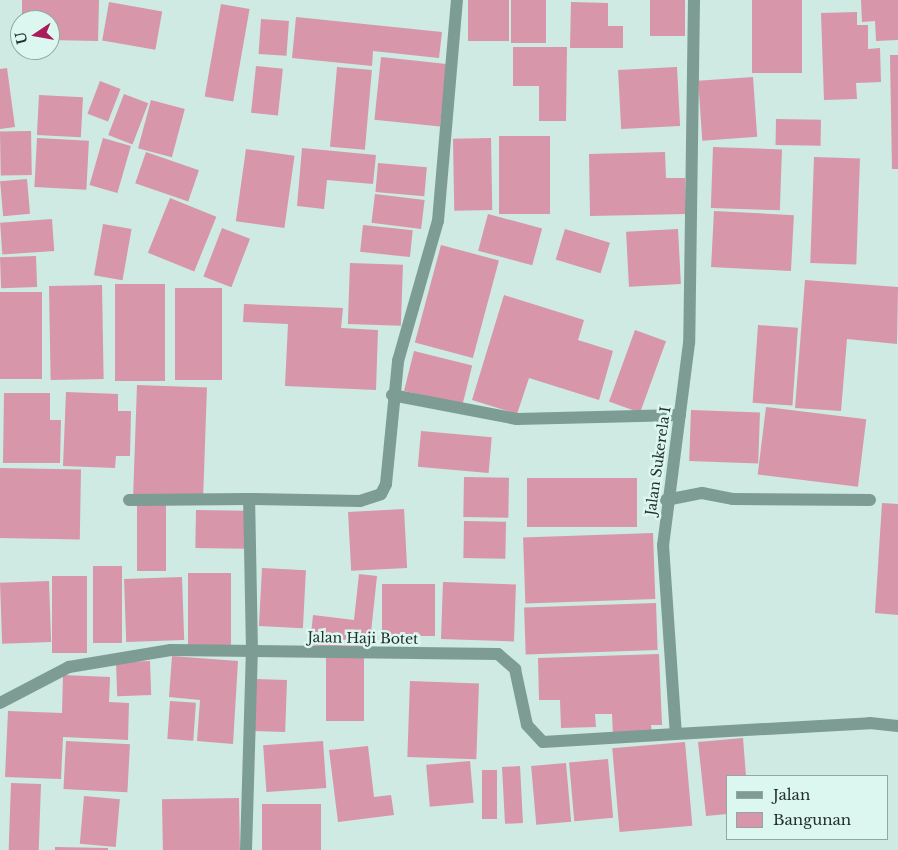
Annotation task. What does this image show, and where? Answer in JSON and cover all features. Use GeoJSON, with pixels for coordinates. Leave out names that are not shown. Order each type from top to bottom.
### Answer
{"type":"FeatureCollection","features":[{"type":"Feature","properties":{"kind":"street"},"geometry":{"type":"LineString","coordinates":[[129,500],[360,501],[381,494],[386,484],[392,395],[438,221],[457,0]]}},
{"type":"Feature","properties":{"kind":"street","name":"Jalan Sukerela I"},"geometry":{"type":"LineString","coordinates":[[676,734],[663,545],[666,500],[689,344],[694,0]]}},
{"type":"Feature","properties":{"kind":"street"},"geometry":{"type":"LineString","coordinates":[[392,395],[517,419],[680,415]]}},
{"type":"Feature","properties":{"kind":"street"},"geometry":{"type":"LineString","coordinates":[[666,500],[702,493],[733,500],[870,500]]}},
{"type":"Feature","properties":{"kind":"street"},"geometry":{"type":"LineString","coordinates":[[246,850],[252,651],[249,500]]}},
{"type":"Feature","properties":{"kind":"street","name":"Jalan Haji Botet"},"geometry":{"type":"LineString","coordinates":[[0,703],[69,667],[122,656],[172,650],[498,654],[515,669],[527,725],[544,742],[676,734]]}},
{"type":"Feature","properties":{"kind":"street"},"geometry":{"type":"LineString","coordinates":[[676,734],[870,723],[898,726]]}},
{"type":"Feature","properties":{"kind":"building"},"geometry":{"type":"Polygon","coordinates":[[[22,0],[99,0],[98,41],[60,40],[60,10],[22,10],[22,0]]]}},
{"type":"Feature","properties":{"kind":"building"},"geometry":{"type":"Polygon","coordinates":[[[468,0],[509,0],[509,41],[468,41],[468,0]]]}},
{"type":"Feature","properties":{"kind":"building"},"geometry":{"type":"Polygon","coordinates":[[[511,0],[546,0],[546,43],[511,43],[511,0]]]}},
{"type":"Feature","properties":{"kind":"building"},"geometry":{"type":"Polygon","coordinates":[[[650,0],[685,0],[685,36],[650,36],[650,0]]]}},
{"type":"Feature","properties":{"kind":"building"},"geometry":{"type":"Polygon","coordinates":[[[752,0],[802,0],[802,73],[752,73],[752,0]]]}},
{"type":"Feature","properties":{"kind":"building"},"geometry":{"type":"Polygon","coordinates":[[[861,0],[898,0],[898,40],[876,41],[875,21],[862,22],[861,0]]]}},
{"type":"Feature","properties":{"kind":"building"},"geometry":{"type":"Polygon","coordinates":[[[109,2],[162,11],[155,50],[102,40],[109,2]]]}},
{"type":"Feature","properties":{"kind":"building"},"geometry":{"type":"Polygon","coordinates":[[[571,2],[608,3],[608,26],[623,26],[623,48],[570,48],[571,2]]]}},
{"type":"Feature","properties":{"kind":"building"},"geometry":{"type":"Polygon","coordinates":[[[221,4],[250,9],[233,102],[205,97],[221,4]]]}},
{"type":"Feature","properties":{"kind":"building"},"geometry":{"type":"Polygon","coordinates":[[[857,12],[857,25],[868,25],[868,49],[880,48],[881,82],[856,83],[857,99],[824,100],[821,13],[857,12]]]}},
{"type":"Feature","properties":{"kind":"building"},"geometry":{"type":"Polygon","coordinates":[[[296,17],[442,32],[439,58],[373,51],[372,66],[292,58],[296,17]]]}},
{"type":"Feature","properties":{"kind":"building"},"geometry":{"type":"Polygon","coordinates":[[[261,19],[289,21],[286,56],[259,54],[261,19]]]}},
{"type":"Feature","properties":{"kind":"building"},"geometry":{"type":"Polygon","coordinates":[[[513,47],[567,47],[566,121],[539,121],[539,86],[513,86],[513,47]]]}},
{"type":"Feature","properties":{"kind":"building"},"geometry":{"type":"Polygon","coordinates":[[[890,55],[898,55],[898,169],[892,169],[890,55]]]}},
{"type":"Feature","properties":{"kind":"building"},"geometry":{"type":"Polygon","coordinates":[[[381,57],[447,64],[440,127],[374,120],[381,57]]]}},
{"type":"Feature","properties":{"kind":"building"},"geometry":{"type":"Polygon","coordinates":[[[256,66],[283,69],[278,116],[251,113],[256,66]]]}},
{"type":"Feature","properties":{"kind":"building"},"geometry":{"type":"Polygon","coordinates":[[[337,67],[372,70],[365,150],[330,147],[337,67]]]}},
{"type":"Feature","properties":{"kind":"building"},"geometry":{"type":"Polygon","coordinates":[[[677,67],[680,126],[621,129],[618,70],[677,67]]]}},
{"type":"Feature","properties":{"kind":"building"},"geometry":{"type":"Polygon","coordinates":[[[7,68],[15,127],[0,129],[0,69],[7,68]]]}},
{"type":"Feature","properties":{"kind":"building"},"geometry":{"type":"Polygon","coordinates":[[[753,77],[757,137],[702,141],[698,81],[753,77]]]}},
{"type":"Feature","properties":{"kind":"building"},"geometry":{"type":"Polygon","coordinates":[[[100,81],[121,89],[108,122],[87,114],[100,81]]]}},
{"type":"Feature","properties":{"kind":"building"},"geometry":{"type":"Polygon","coordinates":[[[124,94],[148,103],[133,144],[108,135],[124,94]]]}},
{"type":"Feature","properties":{"kind":"building"},"geometry":{"type":"Polygon","coordinates":[[[39,95],[83,97],[81,137],[37,135],[39,95]]]}},
{"type":"Feature","properties":{"kind":"building"},"geometry":{"type":"Polygon","coordinates":[[[151,100],[185,109],[172,157],[138,148],[151,100]]]}},
{"type":"Feature","properties":{"kind":"building"},"geometry":{"type":"Polygon","coordinates":[[[776,119],[821,120],[821,146],[776,145],[776,119]]]}},
{"type":"Feature","properties":{"kind":"building"},"geometry":{"type":"Polygon","coordinates":[[[31,131],[32,175],[1,176],[0,132],[31,131]]]}},
{"type":"Feature","properties":{"kind":"building"},"geometry":{"type":"Polygon","coordinates":[[[499,136],[550,136],[550,214],[499,214],[499,136]]]}},
{"type":"Feature","properties":{"kind":"building"},"geometry":{"type":"Polygon","coordinates":[[[37,138],[89,141],[86,190],[34,187],[37,138]]]}},
{"type":"Feature","properties":{"kind":"building"},"geometry":{"type":"Polygon","coordinates":[[[103,138],[131,146],[117,193],[89,185],[103,138]]]}},
{"type":"Feature","properties":{"kind":"building"},"geometry":{"type":"Polygon","coordinates":[[[491,138],[492,210],[454,211],[453,139],[491,138]]]}},
{"type":"Feature","properties":{"kind":"building"},"geometry":{"type":"Polygon","coordinates":[[[713,147],[782,149],[780,210],[711,208],[713,147]]]}},
{"type":"Feature","properties":{"kind":"building"},"geometry":{"type":"Polygon","coordinates":[[[302,148],[376,155],[373,184],[327,180],[324,209],[297,206],[302,148]]]}},
{"type":"Feature","properties":{"kind":"building"},"geometry":{"type":"Polygon","coordinates":[[[246,149],[295,156],[284,228],[236,221],[246,149]]]}},
{"type":"Feature","properties":{"kind":"building"},"geometry":{"type":"Polygon","coordinates":[[[146,152],[199,170],[188,201],[135,183],[146,152]]]}},
{"type":"Feature","properties":{"kind":"building"},"geometry":{"type":"Polygon","coordinates":[[[665,152],[666,178],[685,178],[686,214],[590,216],[589,154],[665,152]]]}},
{"type":"Feature","properties":{"kind":"building"},"geometry":{"type":"Polygon","coordinates":[[[814,157],[860,159],[856,265],[810,263],[814,157]]]}},
{"type":"Feature","properties":{"kind":"building"},"geometry":{"type":"Polygon","coordinates":[[[378,163],[427,167],[424,196],[375,192],[378,163]]]}},
{"type":"Feature","properties":{"kind":"building"},"geometry":{"type":"Polygon","coordinates":[[[27,179],[30,214],[3,216],[0,181],[27,179]]]}},
{"type":"Feature","properties":{"kind":"building"},"geometry":{"type":"Polygon","coordinates":[[[375,194],[425,200],[421,229],[371,223],[375,194]]]}},
{"type":"Feature","properties":{"kind":"building"},"geometry":{"type":"Polygon","coordinates":[[[170,198],[216,217],[194,271],[148,253],[170,198]]]}},
{"type":"Feature","properties":{"kind":"building"},"geometry":{"type":"Polygon","coordinates":[[[714,211],[794,215],[791,271],[711,267],[714,211]]]}},
{"type":"Feature","properties":{"kind":"building"},"geometry":{"type":"Polygon","coordinates":[[[488,214],[542,228],[532,265],[478,251],[488,214]]]}},
{"type":"Feature","properties":{"kind":"building"},"geometry":{"type":"Polygon","coordinates":[[[52,219],[54,251],[2,255],[0,223],[52,219]]]}},
{"type":"Feature","properties":{"kind":"building"},"geometry":{"type":"Polygon","coordinates":[[[103,224],[132,229],[123,280],[94,275],[103,224]]]}},
{"type":"Feature","properties":{"kind":"building"},"geometry":{"type":"Polygon","coordinates":[[[363,225],[413,230],[410,257],[360,252],[363,225]]]}},
{"type":"Feature","properties":{"kind":"building"},"geometry":{"type":"Polygon","coordinates":[[[222,228],[250,239],[231,287],[203,277],[222,228]]]}},
{"type":"Feature","properties":{"kind":"building"},"geometry":{"type":"Polygon","coordinates":[[[565,229],[610,243],[601,273],[556,260],[565,229]]]}},
{"type":"Feature","properties":{"kind":"building"},"geometry":{"type":"Polygon","coordinates":[[[678,229],[681,284],[629,287],[626,232],[678,229]]]}},
{"type":"Feature","properties":{"kind":"building"},"geometry":{"type":"Polygon","coordinates":[[[441,245],[499,261],[473,358],[415,343],[441,245]]]}},
{"type":"Feature","properties":{"kind":"building"},"geometry":{"type":"Polygon","coordinates":[[[36,256],[37,287],[1,288],[0,257],[36,256]]]}},
{"type":"Feature","properties":{"kind":"building"},"geometry":{"type":"Polygon","coordinates":[[[350,263],[403,265],[401,326],[348,324],[350,263]]]}},
{"type":"Feature","properties":{"kind":"building"},"geometry":{"type":"Polygon","coordinates":[[[805,280],[898,287],[897,344],[847,339],[841,411],[795,408],[805,280]]]}},
{"type":"Feature","properties":{"kind":"building"},"geometry":{"type":"Polygon","coordinates":[[[115,284],[165,284],[165,381],[115,381],[115,284]]]}},
{"type":"Feature","properties":{"kind":"building"},"geometry":{"type":"Polygon","coordinates":[[[102,285],[104,379],[51,380],[49,286],[102,285]]]}},
{"type":"Feature","properties":{"kind":"building"},"geometry":{"type":"Polygon","coordinates":[[[175,288],[222,288],[222,380],[175,380],[175,288]]]}},
{"type":"Feature","properties":{"kind":"building"},"geometry":{"type":"Polygon","coordinates":[[[0,292],[42,292],[42,379],[0,379],[0,292]]]}},
{"type":"Feature","properties":{"kind":"building"},"geometry":{"type":"Polygon","coordinates":[[[504,295],[584,320],[578,340],[613,351],[599,400],[529,378],[517,414],[472,400],[504,295]]]}},
{"type":"Feature","properties":{"kind":"building"},"geometry":{"type":"Polygon","coordinates":[[[244,304],[343,308],[341,328],[378,330],[376,390],[285,386],[288,324],[243,322],[244,304]]]}},
{"type":"Feature","properties":{"kind":"building"},"geometry":{"type":"Polygon","coordinates":[[[758,325],[798,328],[792,406],[753,403],[758,325]]]}},
{"type":"Feature","properties":{"kind":"building"},"geometry":{"type":"Polygon","coordinates":[[[635,330],[666,341],[640,413],[609,401],[635,330]]]}},
{"type":"Feature","properties":{"kind":"building"},"geometry":{"type":"Polygon","coordinates":[[[414,351],[472,366],[462,405],[404,391],[414,351]]]}},
{"type":"Feature","properties":{"kind":"building"},"geometry":{"type":"Polygon","coordinates":[[[137,385],[207,387],[203,499],[133,497],[137,385]]]}},
{"type":"Feature","properties":{"kind":"building"},"geometry":{"type":"Polygon","coordinates":[[[66,392],[118,394],[118,411],[131,411],[130,456],[116,456],[115,468],[63,466],[66,392]]]}},
{"type":"Feature","properties":{"kind":"building"},"geometry":{"type":"Polygon","coordinates":[[[4,393],[50,393],[50,420],[61,420],[60,463],[3,463],[4,393]]]}},
{"type":"Feature","properties":{"kind":"building"},"geometry":{"type":"Polygon","coordinates":[[[766,407],[866,419],[858,487],[758,474],[766,407]]]}},
{"type":"Feature","properties":{"kind":"building"},"geometry":{"type":"Polygon","coordinates":[[[691,410],[760,412],[758,463],[689,461],[691,410]]]}},
{"type":"Feature","properties":{"kind":"building"},"geometry":{"type":"Polygon","coordinates":[[[421,431],[492,437],[489,473],[418,467],[421,431]]]}},
{"type":"Feature","properties":{"kind":"building"},"geometry":{"type":"Polygon","coordinates":[[[0,468],[81,469],[80,539],[0,538],[0,468]]]}},
{"type":"Feature","properties":{"kind":"building"},"geometry":{"type":"Polygon","coordinates":[[[464,477],[509,478],[508,518],[463,517],[464,477]]]}},
{"type":"Feature","properties":{"kind":"building"},"geometry":{"type":"Polygon","coordinates":[[[527,478],[637,478],[637,527],[527,527],[527,478]]]}},
{"type":"Feature","properties":{"kind":"building"},"geometry":{"type":"Polygon","coordinates":[[[882,503],[898,504],[898,615],[875,613],[882,503]]]}},
{"type":"Feature","properties":{"kind":"building"},"geometry":{"type":"Polygon","coordinates":[[[137,504],[166,504],[166,571],[137,571],[137,504]]]}},
{"type":"Feature","properties":{"kind":"building"},"geometry":{"type":"Polygon","coordinates":[[[404,509],[407,568],[351,571],[348,512],[404,509]]]}},
{"type":"Feature","properties":{"kind":"building"},"geometry":{"type":"Polygon","coordinates":[[[196,510],[245,511],[244,549],[195,548],[196,510]]]}},
{"type":"Feature","properties":{"kind":"building"},"geometry":{"type":"Polygon","coordinates":[[[464,521],[506,522],[505,559],[463,558],[464,521]]]}},
{"type":"Feature","properties":{"kind":"building"},"geometry":{"type":"Polygon","coordinates":[[[653,533],[655,599],[525,603],[523,538],[653,533]]]}},
{"type":"Feature","properties":{"kind":"building"},"geometry":{"type":"Polygon","coordinates":[[[93,566],[122,566],[122,643],[93,643],[93,566]]]}},
{"type":"Feature","properties":{"kind":"building"},"geometry":{"type":"Polygon","coordinates":[[[262,568],[306,570],[303,628],[259,626],[262,568]]]}},
{"type":"Feature","properties":{"kind":"building"},"geometry":{"type":"Polygon","coordinates":[[[188,573],[231,573],[231,646],[188,646],[188,573]]]}},
{"type":"Feature","properties":{"kind":"building"},"geometry":{"type":"Polygon","coordinates":[[[359,574],[377,576],[369,651],[310,645],[313,615],[354,620],[359,574]]]}},
{"type":"Feature","properties":{"kind":"building"},"geometry":{"type":"Polygon","coordinates":[[[52,576],[87,576],[87,653],[52,653],[52,576]]]}},
{"type":"Feature","properties":{"kind":"building"},"geometry":{"type":"Polygon","coordinates":[[[182,577],[184,640],[126,642],[124,579],[182,577]]]}},
{"type":"Feature","properties":{"kind":"building"},"geometry":{"type":"Polygon","coordinates":[[[49,581],[51,642],[2,644],[0,583],[49,581]]]}},
{"type":"Feature","properties":{"kind":"building"},"geometry":{"type":"Polygon","coordinates":[[[443,582],[516,585],[514,642],[441,639],[443,582]]]}},
{"type":"Feature","properties":{"kind":"building"},"geometry":{"type":"Polygon","coordinates":[[[382,584],[435,584],[435,636],[382,636],[382,584]]]}},
{"type":"Feature","properties":{"kind":"building"},"geometry":{"type":"Polygon","coordinates":[[[656,603],[658,650],[526,655],[524,608],[656,603]]]}},
{"type":"Feature","properties":{"kind":"building"},"geometry":{"type":"Polygon","coordinates":[[[659,654],[662,725],[651,725],[652,734],[613,736],[612,714],[595,714],[596,727],[561,728],[560,700],[539,700],[538,658],[659,654]]]}},
{"type":"Feature","properties":{"kind":"building"},"geometry":{"type":"Polygon","coordinates":[[[172,656],[238,661],[233,744],[197,741],[200,700],[169,697],[172,656]]]}},
{"type":"Feature","properties":{"kind":"building"},"geometry":{"type":"Polygon","coordinates":[[[326,656],[364,656],[364,721],[326,721],[326,656]]]}},
{"type":"Feature","properties":{"kind":"building"},"geometry":{"type":"Polygon","coordinates":[[[150,661],[151,695],[117,696],[116,662],[150,661]]]}},
{"type":"Feature","properties":{"kind":"building"},"geometry":{"type":"Polygon","coordinates":[[[63,675],[110,677],[109,702],[129,703],[128,740],[63,737],[61,779],[5,777],[8,711],[62,713],[63,675]]]}},
{"type":"Feature","properties":{"kind":"building"},"geometry":{"type":"Polygon","coordinates":[[[255,679],[287,680],[285,732],[253,731],[255,679]]]}},
{"type":"Feature","properties":{"kind":"building"},"geometry":{"type":"Polygon","coordinates":[[[410,681],[479,683],[476,759],[407,757],[410,681]]]}},
{"type":"Feature","properties":{"kind":"building"},"geometry":{"type":"Polygon","coordinates":[[[170,701],[196,703],[193,741],[167,739],[170,701]]]}},
{"type":"Feature","properties":{"kind":"building"},"geometry":{"type":"Polygon","coordinates":[[[743,738],[746,775],[726,775],[726,814],[706,816],[698,742],[743,738]]]}},
{"type":"Feature","properties":{"kind":"building"},"geometry":{"type":"Polygon","coordinates":[[[66,741],[130,744],[127,792],[63,789],[66,741]]]}},
{"type":"Feature","properties":{"kind":"building"},"geometry":{"type":"Polygon","coordinates":[[[323,741],[326,788],[266,792],[263,745],[323,741]]]}},
{"type":"Feature","properties":{"kind":"building"},"geometry":{"type":"Polygon","coordinates":[[[685,742],[692,826],[620,832],[612,748],[685,742]]]}},
{"type":"Feature","properties":{"kind":"building"},"geometry":{"type":"Polygon","coordinates":[[[368,746],[374,797],[391,795],[394,815],[338,822],[329,750],[368,746]]]}},
{"type":"Feature","properties":{"kind":"building"},"geometry":{"type":"Polygon","coordinates":[[[608,759],[613,818],[574,821],[569,762],[608,759]]]}},
{"type":"Feature","properties":{"kind":"building"},"geometry":{"type":"Polygon","coordinates":[[[470,761],[474,803],[430,807],[426,765],[470,761]]]}},
{"type":"Feature","properties":{"kind":"building"},"geometry":{"type":"Polygon","coordinates":[[[566,763],[571,822],[536,825],[531,766],[566,763]]]}},
{"type":"Feature","properties":{"kind":"building"},"geometry":{"type":"Polygon","coordinates":[[[520,766],[523,823],[505,824],[502,767],[520,766]]]}},
{"type":"Feature","properties":{"kind":"building"},"geometry":{"type":"Polygon","coordinates":[[[482,770],[497,770],[497,819],[482,819],[482,770]]]}},
{"type":"Feature","properties":{"kind":"building"},"geometry":{"type":"Polygon","coordinates":[[[11,783],[41,784],[39,850],[9,850],[11,783]]]}},
{"type":"Feature","properties":{"kind":"building"},"geometry":{"type":"Polygon","coordinates":[[[84,796],[120,799],[116,847],[80,844],[84,796]]]}},
{"type":"Feature","properties":{"kind":"building"},"geometry":{"type":"Polygon","coordinates":[[[239,798],[240,850],[163,850],[162,799],[239,798]]]}},
{"type":"Feature","properties":{"kind":"building"},"geometry":{"type":"Polygon","coordinates":[[[262,804],[321,804],[321,850],[262,850],[262,804]]]}},
{"type":"Feature","properties":{"kind":"building"},"geometry":{"type":"Polygon","coordinates":[[[55,847],[108,848],[108,850],[55,850],[55,847]]]}}]}
